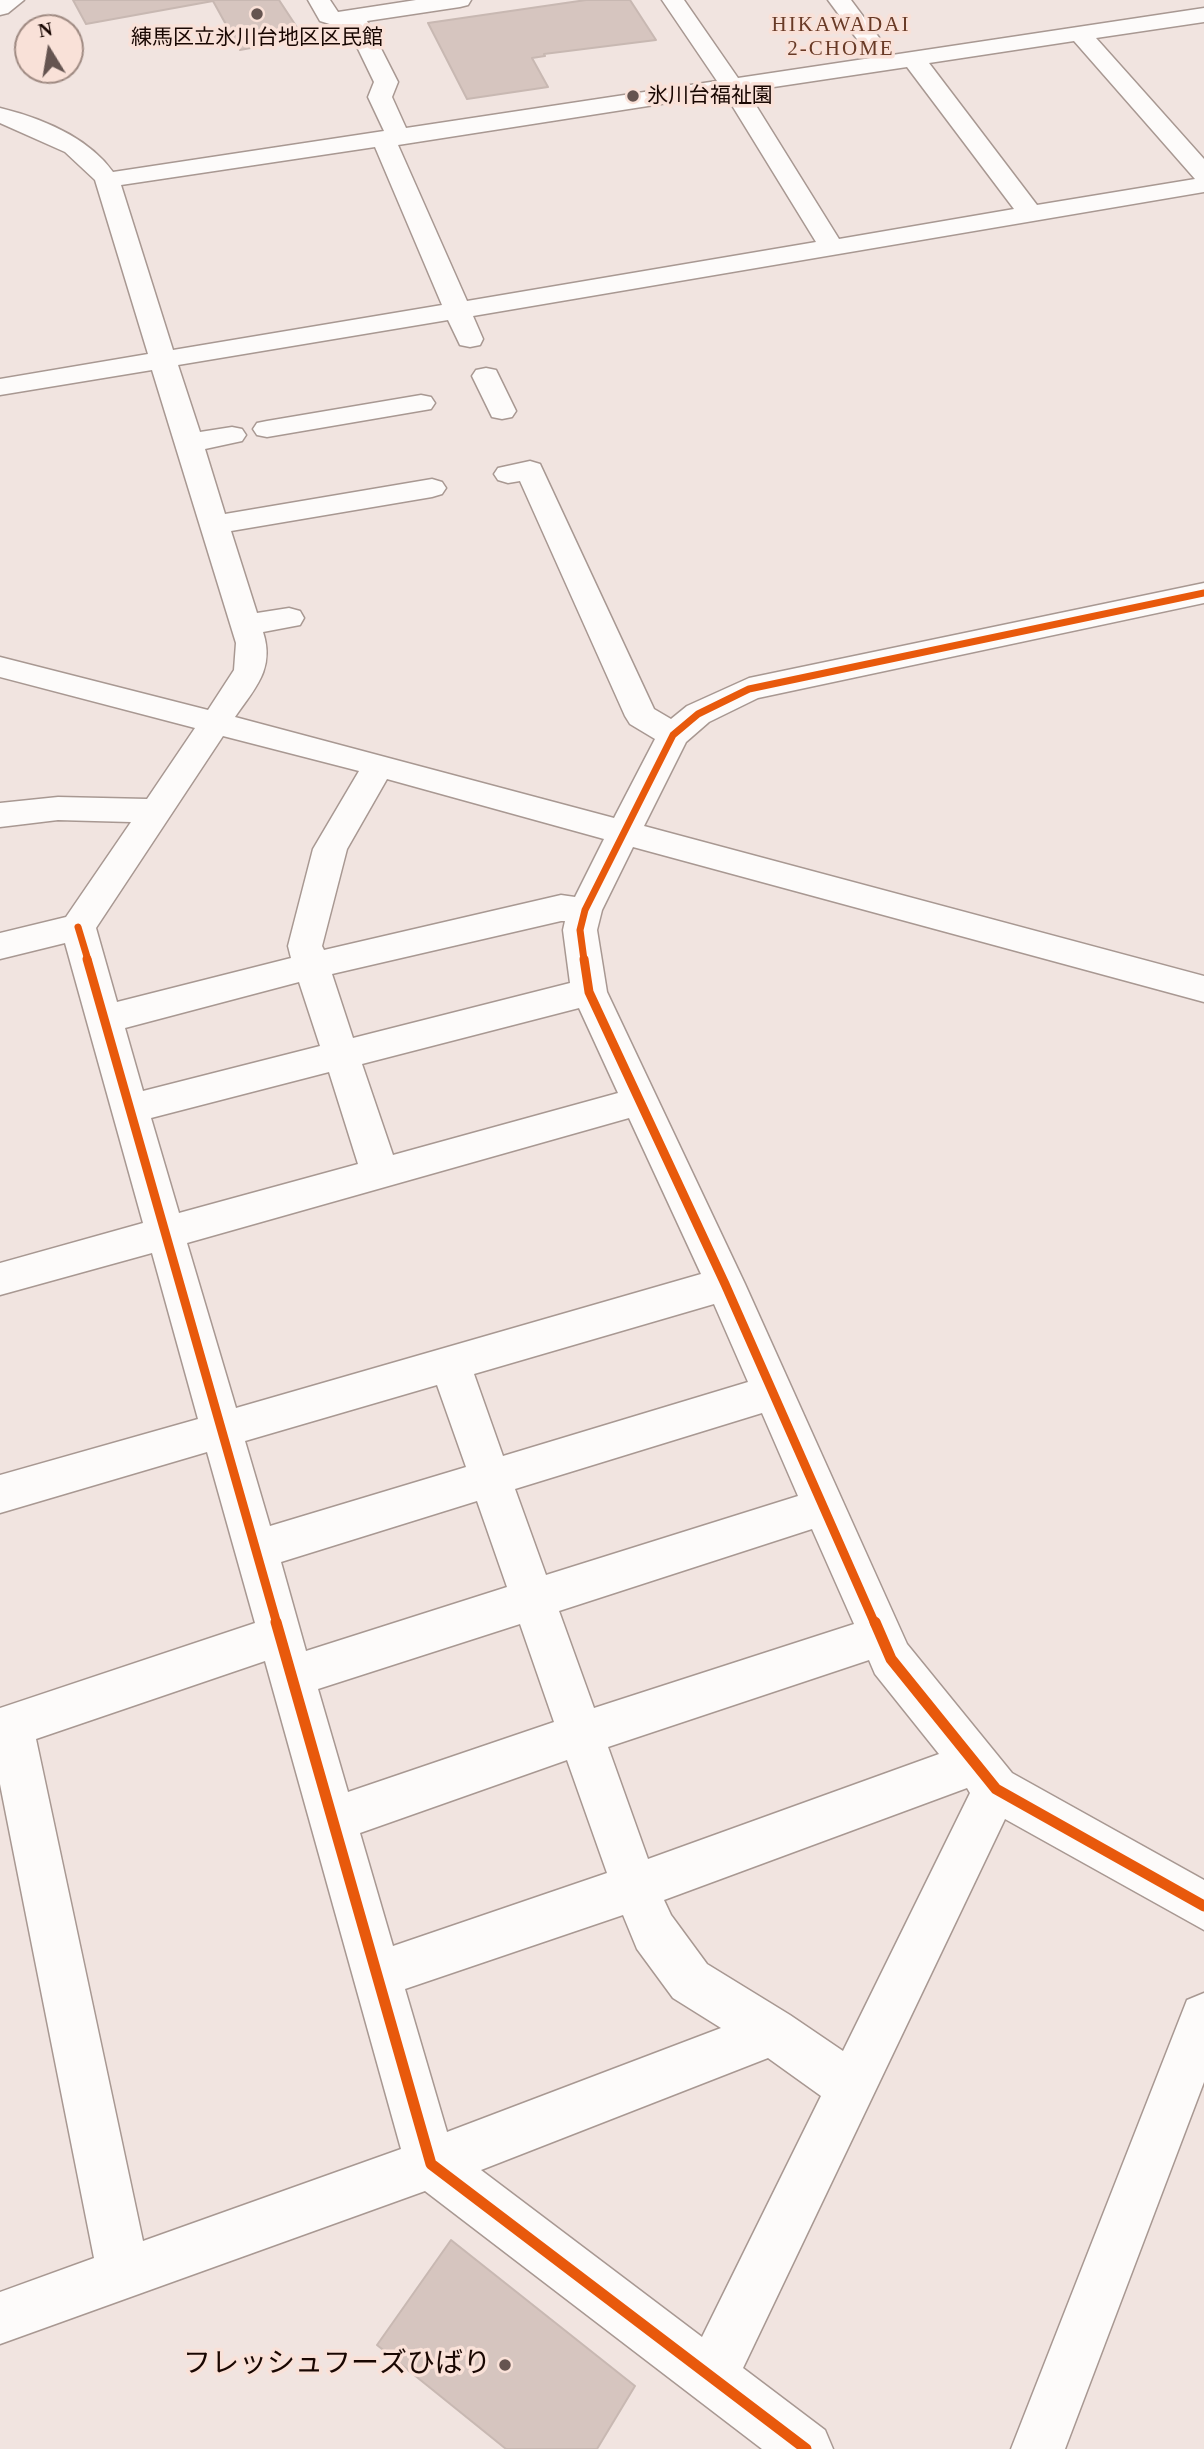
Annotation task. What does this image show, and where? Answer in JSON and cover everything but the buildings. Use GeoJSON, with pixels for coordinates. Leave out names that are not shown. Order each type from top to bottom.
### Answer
{"type":"FeatureCollection","features":[{"type":"Feature","properties":{"kind":"street"},"geometry":{"type":"LineString","coordinates":[[0,8],[13,0]]}},
{"type":"Feature","properties":{"kind":"street"},"geometry":{"type":"LineString","coordinates":[[319,0],[328,16],[336,19],[460,0]]}},
{"type":"Feature","properties":{"kind":"street"},"geometry":{"type":"LineString","coordinates":[[673,0],[733,88],[832,248]]}},
{"type":"Feature","properties":{"kind":"street"},"geometry":{"type":"LineString","coordinates":[[839,0],[887,64]]}},
{"type":"Feature","properties":{"kind":"street"},"geometry":{"type":"LineString","coordinates":[[107,180],[733,88],[1204,15]]}},
{"type":"Feature","properties":{"kind":"street"},"geometry":{"type":"LineString","coordinates":[[354,17],[386,82],[380,97],[392,139],[456,311],[470,339]]}},
{"type":"Feature","properties":{"kind":"street"},"geometry":{"type":"LineString","coordinates":[[1080,34],[1204,174]]}},
{"type":"Feature","properties":{"kind":"street"},"geometry":{"type":"LineString","coordinates":[[914,60],[1031,215]]}},
{"type":"Feature","properties":{"kind":"street"},"geometry":{"type":"LineString","coordinates":[[0,115],[74,147],[93,161],[107,180],[251,643],[250,671],[78,927],[0,946]]}},
{"type":"Feature","properties":{"kind":"street"},"geometry":{"type":"LineString","coordinates":[[0,387],[1204,185]]}},
{"type":"Feature","properties":{"kind":"street"},"geometry":{"type":"LineString","coordinates":[[463,395],[500,398]]}},
{"type":"Feature","properties":{"kind":"street"},"geometry":{"type":"LineString","coordinates":[[267,429],[421,402]]}},
{"type":"Feature","properties":{"kind":"street"},"geometry":{"type":"LineString","coordinates":[[188,443],[232,435]]}},
{"type":"Feature","properties":{"kind":"street"},"geometry":{"type":"LineString","coordinates":[[508,474],[530,470],[559,504],[563,568],[610,615],[641,716],[673,734]]}},
{"type":"Feature","properties":{"kind":"street"},"geometry":{"type":"LineString","coordinates":[[214,525],[432,488]]}},
{"type":"Feature","properties":{"kind":"street"},"geometry":{"type":"LineString","coordinates":[[1204,593],[750,690],[698,714],[673,734],[586,910],[580,930],[589,992],[725,1284],[891,1659],[986,1776],[1204,1906]]}},
{"type":"Feature","properties":{"kind":"street"},"geometry":{"type":"LineString","coordinates":[[245,625],[289,618]]}},
{"type":"Feature","properties":{"kind":"street"},"geometry":{"type":"LineString","coordinates":[[0,667],[380,765],[1204,989]]}},
{"type":"Feature","properties":{"kind":"street"},"geometry":{"type":"LineString","coordinates":[[380,765],[330,849],[304,946],[380,1173]]}},
{"type":"Feature","properties":{"kind":"street"},"geometry":{"type":"LineString","coordinates":[[0,815],[21,811],[92,809],[155,811]]}},
{"type":"Feature","properties":{"kind":"street"},"geometry":{"type":"LineString","coordinates":[[105,1019],[311,966],[561,908],[586,910]]}},
{"type":"Feature","properties":{"kind":"street"},"geometry":{"type":"LineString","coordinates":[[78,927],[431,2164],[806,2449]]}},
{"type":"Feature","properties":{"kind":"street"},"geometry":{"type":"LineString","coordinates":[[130,1109],[589,992]]}},
{"type":"Feature","properties":{"kind":"street"},"geometry":{"type":"LineString","coordinates":[[0,1279],[640,1101]]}},
{"type":"Feature","properties":{"kind":"street"},"geometry":{"type":"LineString","coordinates":[[0,1494],[725,1284]]}},
{"type":"Feature","properties":{"kind":"street"},"geometry":{"type":"LineString","coordinates":[[450,1364],[635,1887],[654,1932],[690,1981],[773,2032],[853,2088]]}},
{"type":"Feature","properties":{"kind":"street"},"geometry":{"type":"LineString","coordinates":[[256,1550],[773,1392]]}},
{"type":"Feature","properties":{"kind":"street"},"geometry":{"type":"LineString","coordinates":[[122,2272],[5,1728],[286,1656],[534,1600],[824,1507]]}},
{"type":"Feature","properties":{"kind":"street"},"geometry":{"type":"LineString","coordinates":[[333,1820],[581,1734],[880,1636]]}},
{"type":"Feature","properties":{"kind":"street"},"geometry":{"type":"LineString","coordinates":[[377,1975],[635,1887],[986,1776]]}},
{"type":"Feature","properties":{"kind":"street"},"geometry":{"type":"LineString","coordinates":[[711,2377],[853,2088],[986,1776]]}},
{"type":"Feature","properties":{"kind":"street"},"geometry":{"type":"LineString","coordinates":[[1038,2449],[1204,2017]]}},
{"type":"Feature","properties":{"kind":"street"},"geometry":{"type":"LineString","coordinates":[[0,2318],[122,2272],[431,2164],[773,2032]]}},
{"type":"Feature","properties":{"kind":"cycle path"},"geometry":{"type":"LineString","coordinates":[[1204,593],[749,689],[698,714],[673,735],[585,910],[580,930],[589,992],[725,1284],[891,1659],[996,1789],[1204,1906]]}},
{"type":"Feature","properties":{"kind":"cycle path"},"geometry":{"type":"LineString","coordinates":[[78,927],[431,2164],[806,2449]]}},
{"type":"Feature","properties":{"kind":"place","name":"練馬区立氷川台地区区民館"},"geometry":{"type":"Point","coordinates":[257,14]}},
{"type":"Feature","properties":{"kind":"place","name":"氷川台福祉園"},"geometry":{"type":"Point","coordinates":[633,96]}},
{"type":"Feature","properties":{"kind":"place","name":"フレッシュフーズひばり"},"geometry":{"type":"Point","coordinates":[505,2365]}},
{"type":"Feature","properties":{"kind":"district","name":"HIKAWADAI 2-CHOME"},"geometry":{"type":"Point","coordinates":[841,37]}}]}
